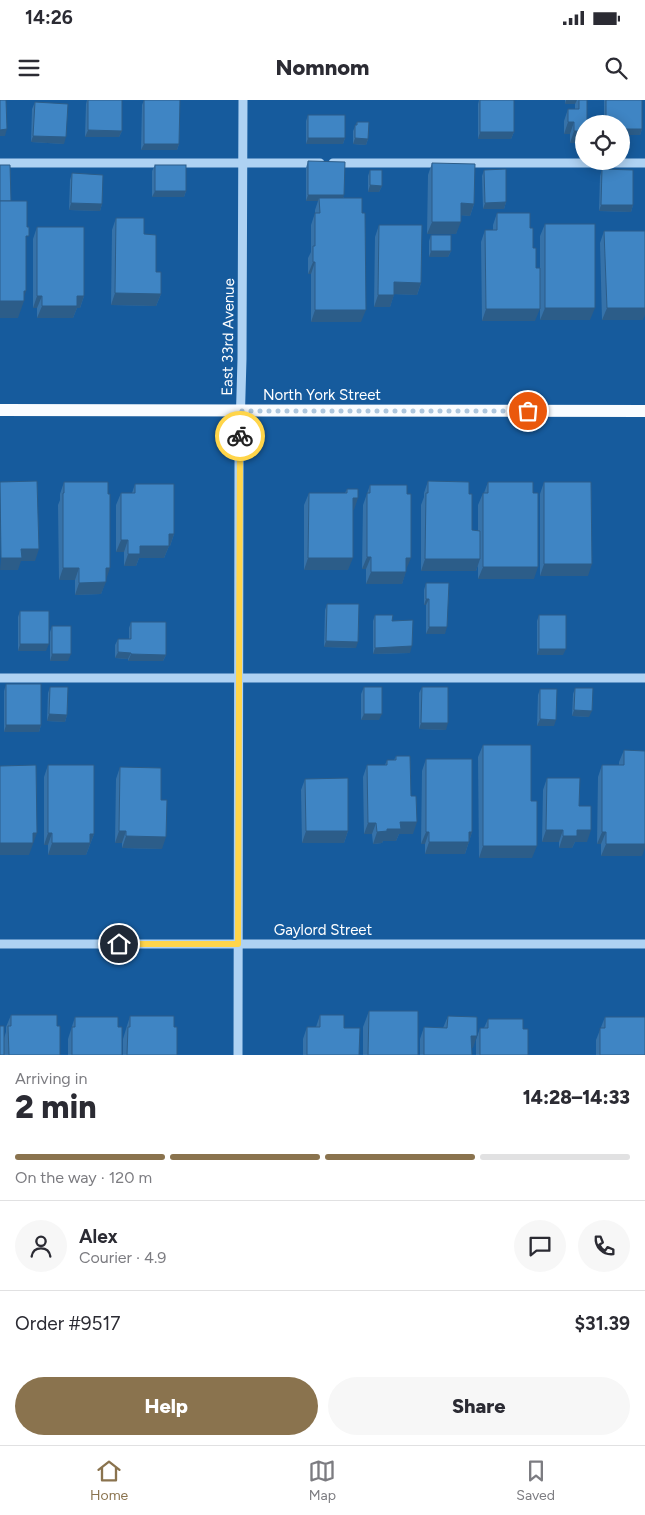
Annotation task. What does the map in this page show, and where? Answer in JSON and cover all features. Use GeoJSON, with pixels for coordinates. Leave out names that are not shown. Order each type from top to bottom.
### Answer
{"type":"FeatureCollection","features":[{"type":"Feature","properties":{"kind":"main road","name":"North York Street"},"geometry":{"type":"LineString","coordinates":[[0,410],[645,411]]}},
{"type":"Feature","properties":{"kind":"street","name":"East 33rd Avenue"},"geometry":{"type":"LineString","coordinates":[[238,1055],[243,100]]}},
{"type":"Feature","properties":{"kind":"street"},"geometry":{"type":"LineString","coordinates":[[0,163],[645,164]]}},
{"type":"Feature","properties":{"kind":"street"},"geometry":{"type":"LineString","coordinates":[[0,678],[645,678]]}},
{"type":"Feature","properties":{"kind":"street","name":"Gaylord Street"},"geometry":{"type":"LineString","coordinates":[[0,944],[645,944]]}},
{"type":"Feature","properties":{"kind":"building"},"geometry":{"type":"Polygon","coordinates":[[[0,100],[6,100],[7,129],[0,130],[0,100]]]}},
{"type":"Feature","properties":{"kind":"building"},"geometry":{"type":"Polygon","coordinates":[[[88,100],[122,100],[122,131],[88,130],[88,100]]]}},
{"type":"Feature","properties":{"kind":"building"},"geometry":{"type":"Polygon","coordinates":[[[144,100],[180,100],[179,144],[144,144],[144,100]]]}},
{"type":"Feature","properties":{"kind":"building"},"geometry":{"type":"Polygon","coordinates":[[[480,100],[514,100],[514,132],[480,132],[480,100]]]}},
{"type":"Feature","properties":{"kind":"building"},"geometry":{"type":"Polygon","coordinates":[[[579,100],[587,100],[587,115],[575,115],[574,131],[574,122],[568,122],[568,109],[579,109],[579,100]]]}},
{"type":"Feature","properties":{"kind":"building"},"geometry":{"type":"Polygon","coordinates":[[[606,100],[642,100],[642,129],[630,129],[630,115],[606,115],[606,100]]]}},
{"type":"Feature","properties":{"kind":"building"},"geometry":{"type":"Polygon","coordinates":[[[35,102],[68,104],[66,137],[33,136],[35,102]]]}},
{"type":"Feature","properties":{"kind":"building"},"geometry":{"type":"Polygon","coordinates":[[[308,115],[345,115],[345,138],[308,138],[308,115]]]}},
{"type":"Feature","properties":{"kind":"building"},"geometry":{"type":"Polygon","coordinates":[[[357,122],[369,122],[368,139],[355,138],[355,125],[357,125],[357,122]]]}},
{"type":"Feature","properties":{"kind":"building"},"geometry":{"type":"Polygon","coordinates":[[[308,161],[345,162],[344,195],[308,195],[308,161]]]}},
{"type":"Feature","properties":{"kind":"building"},"geometry":{"type":"Polygon","coordinates":[[[432,163],[475,164],[474,204],[461,203],[461,222],[432,222],[432,163]]]}},
{"type":"Feature","properties":{"kind":"building"},"geometry":{"type":"Polygon","coordinates":[[[0,165],[10,165],[11,201],[0,201],[0,165]]]}},
{"type":"Feature","properties":{"kind":"building"},"geometry":{"type":"Polygon","coordinates":[[[155,165],[186,165],[186,191],[155,191],[155,165]]]}},
{"type":"Feature","properties":{"kind":"building"},"geometry":{"type":"Polygon","coordinates":[[[506,169],[506,202],[485,203],[484,170],[506,169]]]}},
{"type":"Feature","properties":{"kind":"building"},"geometry":{"type":"Polygon","coordinates":[[[370,170],[382,170],[382,186],[370,185],[370,170]]]}},
{"type":"Feature","properties":{"kind":"building"},"geometry":{"type":"Polygon","coordinates":[[[602,170],[633,170],[633,205],[601,205],[602,170]]]}},
{"type":"Feature","properties":{"kind":"building"},"geometry":{"type":"Polygon","coordinates":[[[72,173],[103,175],[102,204],[71,203],[72,173]]]}},
{"type":"Feature","properties":{"kind":"building"},"geometry":{"type":"Polygon","coordinates":[[[319,198],[362,198],[362,213],[365,213],[366,310],[315,310],[313,246],[315,246],[315,213],[320,213],[319,198]]]}},
{"type":"Feature","properties":{"kind":"building"},"geometry":{"type":"Polygon","coordinates":[[[0,201],[27,201],[29,236],[26,236],[26,291],[24,291],[24,301],[0,301],[0,201]]]}},
{"type":"Feature","properties":{"kind":"building"},"geometry":{"type":"Polygon","coordinates":[[[497,213],[530,213],[530,228],[533,228],[533,248],[536,248],[536,268],[540,268],[540,309],[486,309],[485,230],[497,230],[497,213]]]}},
{"type":"Feature","properties":{"kind":"building"},"geometry":{"type":"Polygon","coordinates":[[[116,218],[144,218],[144,234],[156,235],[156,272],[161,272],[161,294],[115,293],[116,218]]]}},
{"type":"Feature","properties":{"kind":"building"},"geometry":{"type":"Polygon","coordinates":[[[545,224],[595,224],[595,308],[545,308],[545,224]]]}},
{"type":"Feature","properties":{"kind":"building"},"geometry":{"type":"Polygon","coordinates":[[[379,225],[422,225],[421,283],[394,282],[394,295],[378,295],[379,225]]]}},
{"type":"Feature","properties":{"kind":"building"},"geometry":{"type":"Polygon","coordinates":[[[37,227],[84,227],[84,296],[77,296],[77,306],[42,306],[42,296],[37,296],[37,227]]]}},
{"type":"Feature","properties":{"kind":"building"},"geometry":{"type":"Polygon","coordinates":[[[604,231],[645,231],[645,308],[607,308],[604,231]]]}},
{"type":"Feature","properties":{"kind":"building"},"geometry":{"type":"Polygon","coordinates":[[[431,235],[451,235],[451,251],[431,251],[431,235]]]}},
{"type":"Feature","properties":{"kind":"building"},"geometry":{"type":"Polygon","coordinates":[[[37,481],[39,549],[21,549],[22,558],[1,558],[0,482],[37,481]]]}},
{"type":"Feature","properties":{"kind":"building"},"geometry":{"type":"Polygon","coordinates":[[[428,481],[469,482],[469,494],[472,494],[472,530],[480,531],[480,559],[425,559],[426,493],[428,493],[428,481]]]}},
{"type":"Feature","properties":{"kind":"building"},"geometry":{"type":"Polygon","coordinates":[[[64,482],[108,482],[108,494],[110,494],[110,568],[106,568],[106,582],[79,583],[79,568],[63,568],[64,482]]]}},
{"type":"Feature","properties":{"kind":"building"},"geometry":{"type":"Polygon","coordinates":[[[488,482],[533,482],[533,493],[538,493],[538,567],[483,567],[483,493],[488,493],[488,482]]]}},
{"type":"Feature","properties":{"kind":"building"},"geometry":{"type":"Polygon","coordinates":[[[544,482],[591,482],[592,564],[544,564],[544,482]]]}},
{"type":"Feature","properties":{"kind":"building"},"geometry":{"type":"Polygon","coordinates":[[[135,484],[174,484],[174,534],[169,534],[169,546],[140,546],[140,554],[128,554],[128,540],[121,540],[121,493],[135,493],[135,484]]]}},
{"type":"Feature","properties":{"kind":"building"},"geometry":{"type":"Polygon","coordinates":[[[370,485],[407,485],[407,494],[411,494],[411,558],[406,558],[406,572],[371,572],[371,557],[367,557],[367,493],[370,493],[370,485]]]}},
{"type":"Feature","properties":{"kind":"building"},"geometry":{"type":"Polygon","coordinates":[[[347,489],[358,489],[358,498],[353,498],[353,558],[308,558],[309,493],[347,493],[347,489]]]}},
{"type":"Feature","properties":{"kind":"building"},"geometry":{"type":"Polygon","coordinates":[[[426,583],[449,583],[447,627],[429,627],[429,599],[426,599],[426,583]]]}},
{"type":"Feature","properties":{"kind":"building"},"geometry":{"type":"Polygon","coordinates":[[[327,604],[359,604],[358,642],[326,641],[327,604]]]}},
{"type":"Feature","properties":{"kind":"building"},"geometry":{"type":"Polygon","coordinates":[[[20,611],[49,611],[49,644],[20,644],[20,611]]]}},
{"type":"Feature","properties":{"kind":"building"},"geometry":{"type":"Polygon","coordinates":[[[375,615],[393,615],[392,621],[413,620],[412,646],[375,648],[375,615]]]}},
{"type":"Feature","properties":{"kind":"building"},"geometry":{"type":"Polygon","coordinates":[[[539,615],[566,615],[566,649],[539,649],[539,615]]]}},
{"type":"Feature","properties":{"kind":"building"},"geometry":{"type":"Polygon","coordinates":[[[131,622],[166,622],[166,655],[118,652],[118,639],[131,639],[131,622]]]}},
{"type":"Feature","properties":{"kind":"building"},"geometry":{"type":"Polygon","coordinates":[[[52,626],[71,626],[71,654],[52,654],[52,626]]]}},
{"type":"Feature","properties":{"kind":"building"},"geometry":{"type":"Polygon","coordinates":[[[6,684],[41,684],[41,725],[6,725],[6,684]]]}},
{"type":"Feature","properties":{"kind":"building"},"geometry":{"type":"Polygon","coordinates":[[[50,687],[68,687],[67,715],[49,714],[50,687]]]}},
{"type":"Feature","properties":{"kind":"building"},"geometry":{"type":"Polygon","coordinates":[[[364,687],[382,687],[382,714],[364,714],[364,687]]]}},
{"type":"Feature","properties":{"kind":"building"},"geometry":{"type":"Polygon","coordinates":[[[422,687],[448,687],[448,723],[421,723],[422,687]]]}},
{"type":"Feature","properties":{"kind":"building"},"geometry":{"type":"Polygon","coordinates":[[[575,688],[593,688],[592,711],[574,710],[575,688]]]}},
{"type":"Feature","properties":{"kind":"building"},"geometry":{"type":"Polygon","coordinates":[[[540,689],[557,689],[556,720],[540,719],[540,689]]]}},
{"type":"Feature","properties":{"kind":"building"},"geometry":{"type":"Polygon","coordinates":[[[483,745],[531,745],[531,801],[537,801],[537,846],[483,846],[483,745]]]}},
{"type":"Feature","properties":{"kind":"building"},"geometry":{"type":"Polygon","coordinates":[[[624,750],[645,751],[645,844],[606,844],[606,832],[602,832],[602,765],[624,765],[624,750]]]}},
{"type":"Feature","properties":{"kind":"building"},"geometry":{"type":"Polygon","coordinates":[[[396,756],[410,756],[411,796],[416,796],[417,822],[400,822],[401,829],[387,829],[387,831],[377,832],[376,823],[368,823],[367,765],[387,765],[387,760],[396,760],[396,756]]]}},
{"type":"Feature","properties":{"kind":"building"},"geometry":{"type":"Polygon","coordinates":[[[426,759],[472,759],[472,832],[469,832],[469,842],[429,842],[429,832],[426,832],[426,759]]]}},
{"type":"Feature","properties":{"kind":"building"},"geometry":{"type":"Polygon","coordinates":[[[36,765],[37,833],[33,833],[33,843],[0,843],[0,766],[36,765]]]}},
{"type":"Feature","properties":{"kind":"building"},"geometry":{"type":"Polygon","coordinates":[[[48,765],[94,765],[94,834],[90,834],[90,843],[52,843],[52,833],[48,833],[48,765]]]}},
{"type":"Feature","properties":{"kind":"building"},"geometry":{"type":"Polygon","coordinates":[[[120,767],[161,768],[161,800],[167,800],[166,837],[126,836],[126,831],[119,831],[120,767]]]}},
{"type":"Feature","properties":{"kind":"building"},"geometry":{"type":"Polygon","coordinates":[[[348,778],[348,831],[306,831],[305,779],[348,778]]]}},
{"type":"Feature","properties":{"kind":"building"},"geometry":{"type":"Polygon","coordinates":[[[547,778],[580,778],[579,806],[591,806],[591,830],[577,830],[577,836],[563,836],[563,830],[546,830],[547,778]]]}},
{"type":"Feature","properties":{"kind":"building"},"geometry":{"type":"Polygon","coordinates":[[[369,1011],[418,1011],[418,1055],[368,1055],[369,1011]]]}},
{"type":"Feature","properties":{"kind":"building"},"geometry":{"type":"Polygon","coordinates":[[[11,1015],[57,1015],[57,1026],[60,1026],[60,1055],[9,1055],[8,1026],[11,1026],[11,1015]]]}},
{"type":"Feature","properties":{"kind":"building"},"geometry":{"type":"Polygon","coordinates":[[[320,1015],[344,1015],[344,1028],[360,1028],[359,1055],[307,1055],[307,1027],[320,1027],[320,1015]]]}},
{"type":"Feature","properties":{"kind":"building"},"geometry":{"type":"Polygon","coordinates":[[[130,1016],[174,1016],[174,1027],[177,1027],[177,1055],[127,1055],[130,1016]]]}},
{"type":"Feature","properties":{"kind":"building"},"geometry":{"type":"Polygon","coordinates":[[[448,1016],[477,1017],[477,1036],[471,1036],[472,1055],[424,1055],[424,1027],[447,1028],[448,1016]]]}},
{"type":"Feature","properties":{"kind":"building"},"geometry":{"type":"Polygon","coordinates":[[[75,1017],[118,1017],[118,1027],[122,1027],[122,1055],[72,1055],[72,1027],[75,1027],[75,1017]]]}},
{"type":"Feature","properties":{"kind":"building"},"geometry":{"type":"Polygon","coordinates":[[[605,1017],[645,1017],[645,1055],[600,1055],[600,1028],[605,1028],[605,1017]]]}},
{"type":"Feature","properties":{"kind":"building"},"geometry":{"type":"Polygon","coordinates":[[[488,1019],[523,1019],[523,1029],[528,1029],[528,1055],[480,1055],[480,1028],[488,1028],[488,1019]]]}},
{"type":"Feature","properties":{"kind":"building"},"geometry":{"type":"Polygon","coordinates":[[[0,1026],[4,1026],[4,1055],[0,1055],[0,1026]]]}},
{"type":"Feature","properties":{"kind":"way so far"},"geometry":{"type":"LineString","coordinates":[[240,436],[240,411],[528,411]]}},
{"type":"Feature","properties":{"kind":"route"},"geometry":{"type":"LineString","coordinates":[[119,944],[238,944],[240,436]]}}]}
